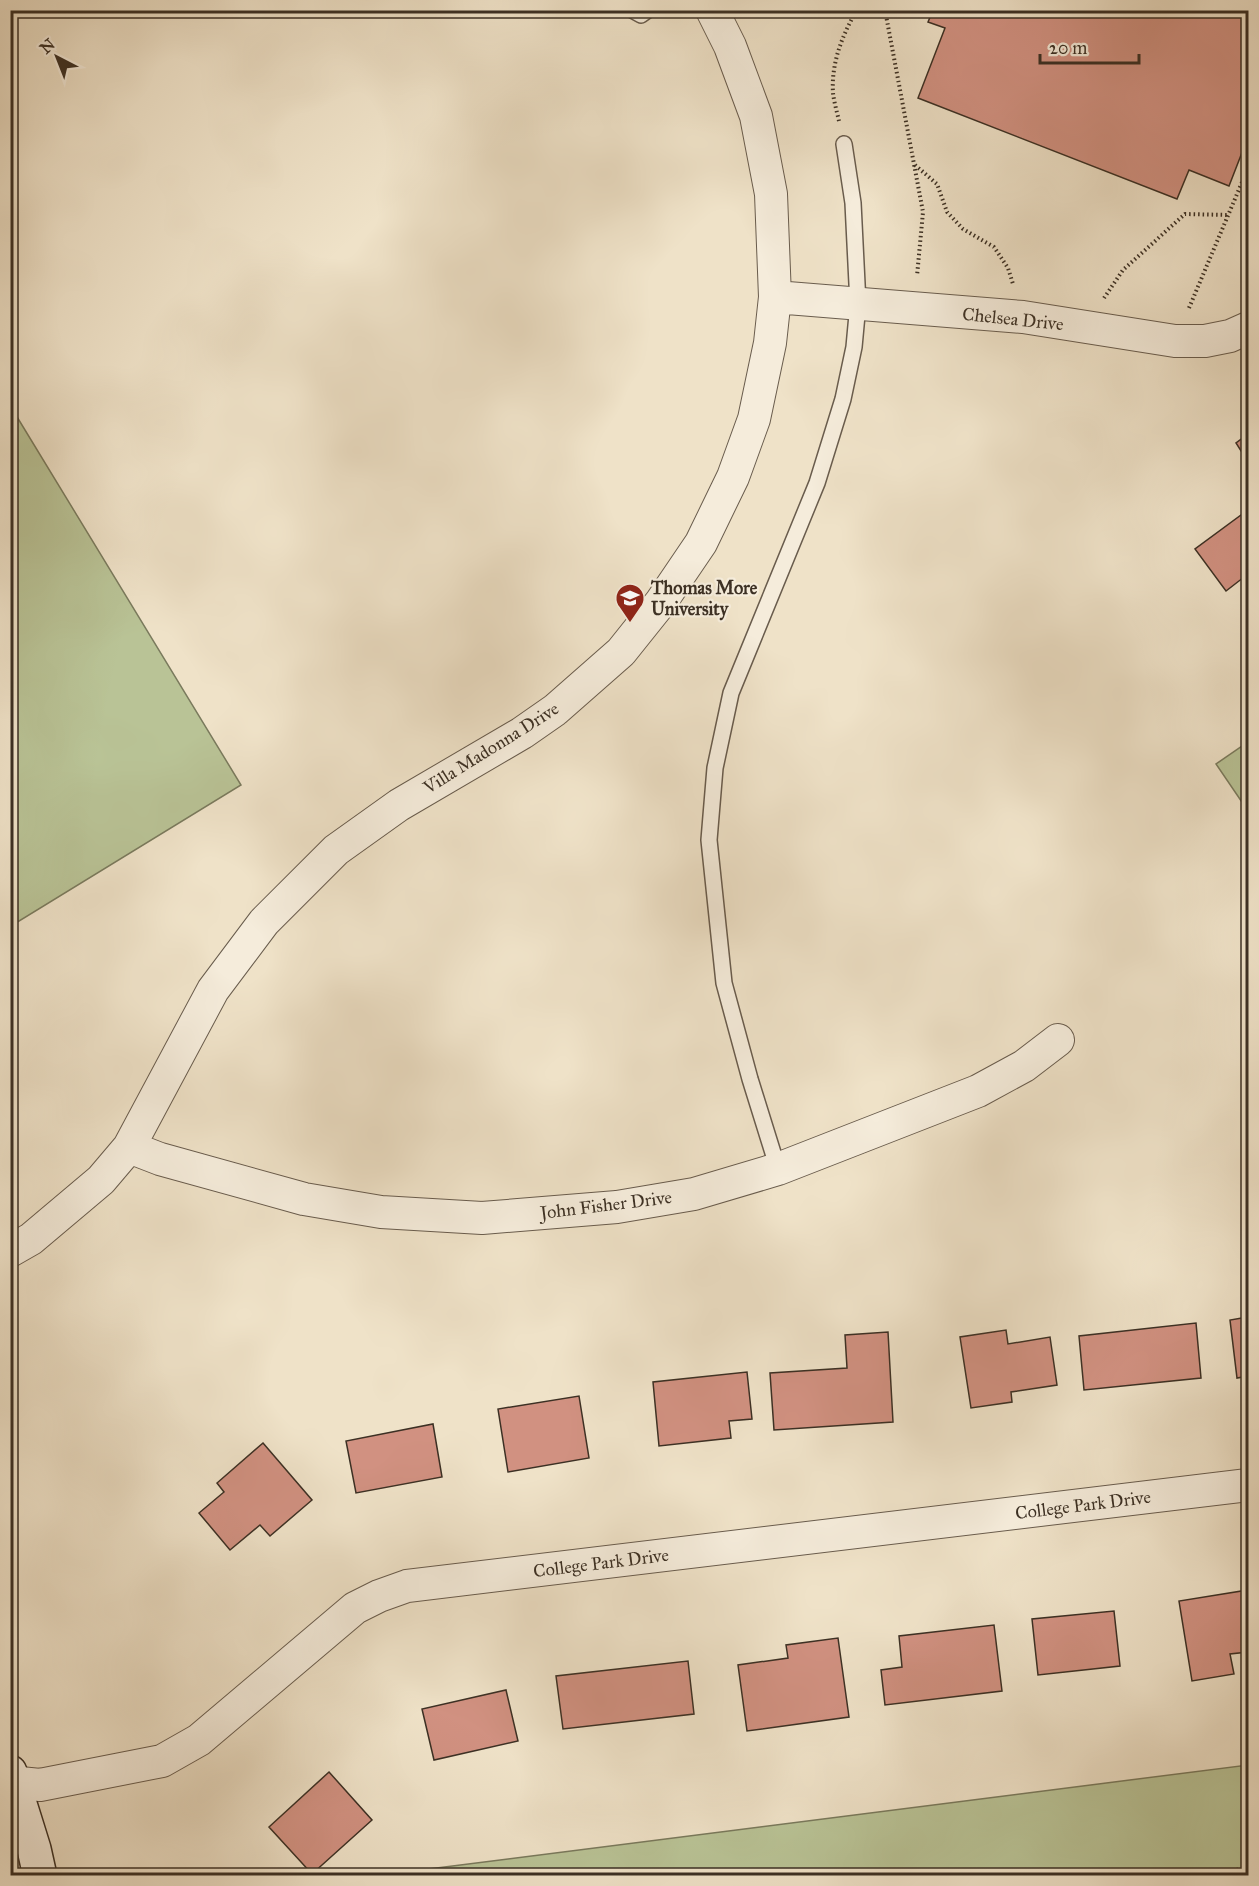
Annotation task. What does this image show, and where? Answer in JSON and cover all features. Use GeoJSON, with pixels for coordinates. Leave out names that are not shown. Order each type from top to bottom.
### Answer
{"type":"FeatureCollection","features":[{"type":"Feature","properties":{"kind":"main road"},"geometry":{"type":"LineString","coordinates":[[12,1779],[40,1875]]}},
{"type":"Feature","properties":{"kind":"street","name":"Villa Madonna Drive"},"geometry":{"type":"LineString","coordinates":[[10,1251],[31,1239],[101,1180],[129,1147],[213,990],[264,922],[336,850],[399,805],[522,733],[555,710],[621,652],[662,602],[701,543],[733,477],[754,419],[770,343],[775,297],[771,194],[756,116],[729,46],[712,10]]}},
{"type":"Feature","properties":{"kind":"street","name":"Chelsea Drive"},"geometry":{"type":"LineString","coordinates":[[775,297],[1023,317],[1174,341],[1230,336],[1248,327]]}},
{"type":"Feature","properties":{"kind":"street","name":"John Fisher Drive"},"geometry":{"type":"LineString","coordinates":[[129,1147],[160,1159],[304,1199],[381,1212],[482,1218],[628,1206],[694,1194],[778,1169],[978,1091],[1024,1066],[1058,1040]]}},
{"type":"Feature","properties":{"kind":"street","name":"College Park Drive"},"geometry":{"type":"LineString","coordinates":[[12,1779],[40,1785],[162,1761],[199,1740],[356,1608],[379,1596],[407,1586],[1248,1485]]}},
{"type":"Feature","properties":{"kind":"lane"},"geometry":{"type":"LineString","coordinates":[[632,10],[641,15],[648,10]]}},
{"type":"Feature","properties":{"kind":"lane"},"geometry":{"type":"LineString","coordinates":[[778,1169],[750,1079],[724,982],[709,840],[715,768],[730,693],[817,483],[843,399],[854,347],[858,304],[854,203],[844,144]]}},
{"type":"Feature","properties":{"kind":"path"},"geometry":{"type":"LineString","coordinates":[[844,144],[833,93],[836,60],[848,24],[857,10]]}},
{"type":"Feature","properties":{"kind":"path"},"geometry":{"type":"LineString","coordinates":[[885,10],[923,212],[915,309]]}},
{"type":"Feature","properties":{"kind":"path"},"geometry":{"type":"LineString","coordinates":[[914,165],[938,184],[947,212],[963,229],[994,247],[1008,268],[1023,317]]}},
{"type":"Feature","properties":{"kind":"path"},"geometry":{"type":"LineString","coordinates":[[1174,341],[1248,168]]}},
{"type":"Feature","properties":{"kind":"path"},"geometry":{"type":"LineString","coordinates":[[1086,327],[1123,270],[1185,214],[1228,214]]}},
{"type":"Feature","properties":{"kind":"path"},"geometry":{"type":"LineString","coordinates":[[1224,1875],[1234,1870],[1248,1869]]}},
{"type":"Feature","properties":{"kind":"green space"},"geometry":{"type":"Polygon","coordinates":[[[11,407],[241,785],[10,926],[11,407]]]}},
{"type":"Feature","properties":{"kind":"green space"},"geometry":{"type":"Polygon","coordinates":[[[1248,742],[1248,811],[1216,764],[1248,742]]]}},
{"type":"Feature","properties":{"kind":"green space"},"geometry":{"type":"Polygon","coordinates":[[[1248,1765],[1248,1875],[381,1875],[1248,1765]]]}},
{"type":"Feature","properties":{"kind":"building"},"geometry":{"type":"Polygon","coordinates":[[[933,10],[1246,10],[1244,16],[1248,17],[1248,137],[1229,186],[1189,170],[1177,199],[918,98],[945,28],[928,22],[933,10]]]}},
{"type":"Feature","properties":{"kind":"building"},"geometry":{"type":"Polygon","coordinates":[[[1248,434],[1248,462],[1236,443],[1248,434]]]}},
{"type":"Feature","properties":{"kind":"building"},"geometry":{"type":"Polygon","coordinates":[[[1241,515],[1248,524],[1248,574],[1226,591],[1195,549],[1241,515]]]}},
{"type":"Feature","properties":{"kind":"building"},"geometry":{"type":"Polygon","coordinates":[[[1248,1317],[1248,1376],[1237,1378],[1230,1320],[1248,1317]]]}},
{"type":"Feature","properties":{"kind":"building"},"geometry":{"type":"Polygon","coordinates":[[[1196,1323],[1201,1378],[1084,1390],[1079,1336],[1196,1323]]]}},
{"type":"Feature","properties":{"kind":"building"},"geometry":{"type":"Polygon","coordinates":[[[1006,1330],[1008,1344],[1050,1337],[1057,1385],[1011,1392],[1012,1402],[971,1408],[960,1337],[1006,1330]]]}},
{"type":"Feature","properties":{"kind":"building"},"geometry":{"type":"Polygon","coordinates":[[[888,1332],[893,1422],[774,1430],[770,1373],[847,1368],[845,1335],[888,1332]]]}},
{"type":"Feature","properties":{"kind":"building"},"geometry":{"type":"Polygon","coordinates":[[[747,1372],[752,1419],[729,1421],[731,1438],[659,1446],[653,1382],[747,1372]]]}},
{"type":"Feature","properties":{"kind":"building"},"geometry":{"type":"Polygon","coordinates":[[[579,1396],[589,1458],[508,1472],[498,1409],[579,1396]]]}},
{"type":"Feature","properties":{"kind":"building"},"geometry":{"type":"Polygon","coordinates":[[[433,1424],[442,1477],[356,1493],[346,1441],[433,1424]]]}},
{"type":"Feature","properties":{"kind":"building"},"geometry":{"type":"Polygon","coordinates":[[[263,1443],[312,1500],[270,1536],[260,1525],[230,1550],[199,1513],[224,1492],[217,1483],[263,1443]]]}},
{"type":"Feature","properties":{"kind":"building"},"geometry":{"type":"Polygon","coordinates":[[[1248,1590],[1248,1652],[1230,1654],[1234,1674],[1192,1681],[1179,1601],[1248,1590]]]}},
{"type":"Feature","properties":{"kind":"building"},"geometry":{"type":"Polygon","coordinates":[[[1114,1611],[1120,1666],[1038,1675],[1032,1619],[1114,1611]]]}},
{"type":"Feature","properties":{"kind":"building"},"geometry":{"type":"Polygon","coordinates":[[[994,1625],[1002,1691],[885,1705],[881,1670],[902,1667],[899,1636],[994,1625]]]}},
{"type":"Feature","properties":{"kind":"building"},"geometry":{"type":"Polygon","coordinates":[[[838,1638],[849,1717],[747,1731],[738,1665],[788,1658],[786,1645],[838,1638]]]}},
{"type":"Feature","properties":{"kind":"building"},"geometry":{"type":"Polygon","coordinates":[[[688,1661],[694,1714],[563,1729],[556,1676],[688,1661]]]}},
{"type":"Feature","properties":{"kind":"building"},"geometry":{"type":"Polygon","coordinates":[[[506,1690],[518,1741],[434,1760],[422,1709],[506,1690]]]}},
{"type":"Feature","properties":{"kind":"building"},"geometry":{"type":"Polygon","coordinates":[[[329,1772],[372,1820],[312,1874],[269,1827],[329,1772]]]}},
{"type":"Feature","properties":{"kind":"place","name":"Thomas More University"},"geometry":{"type":"Point","coordinates":[630,624]}}]}
